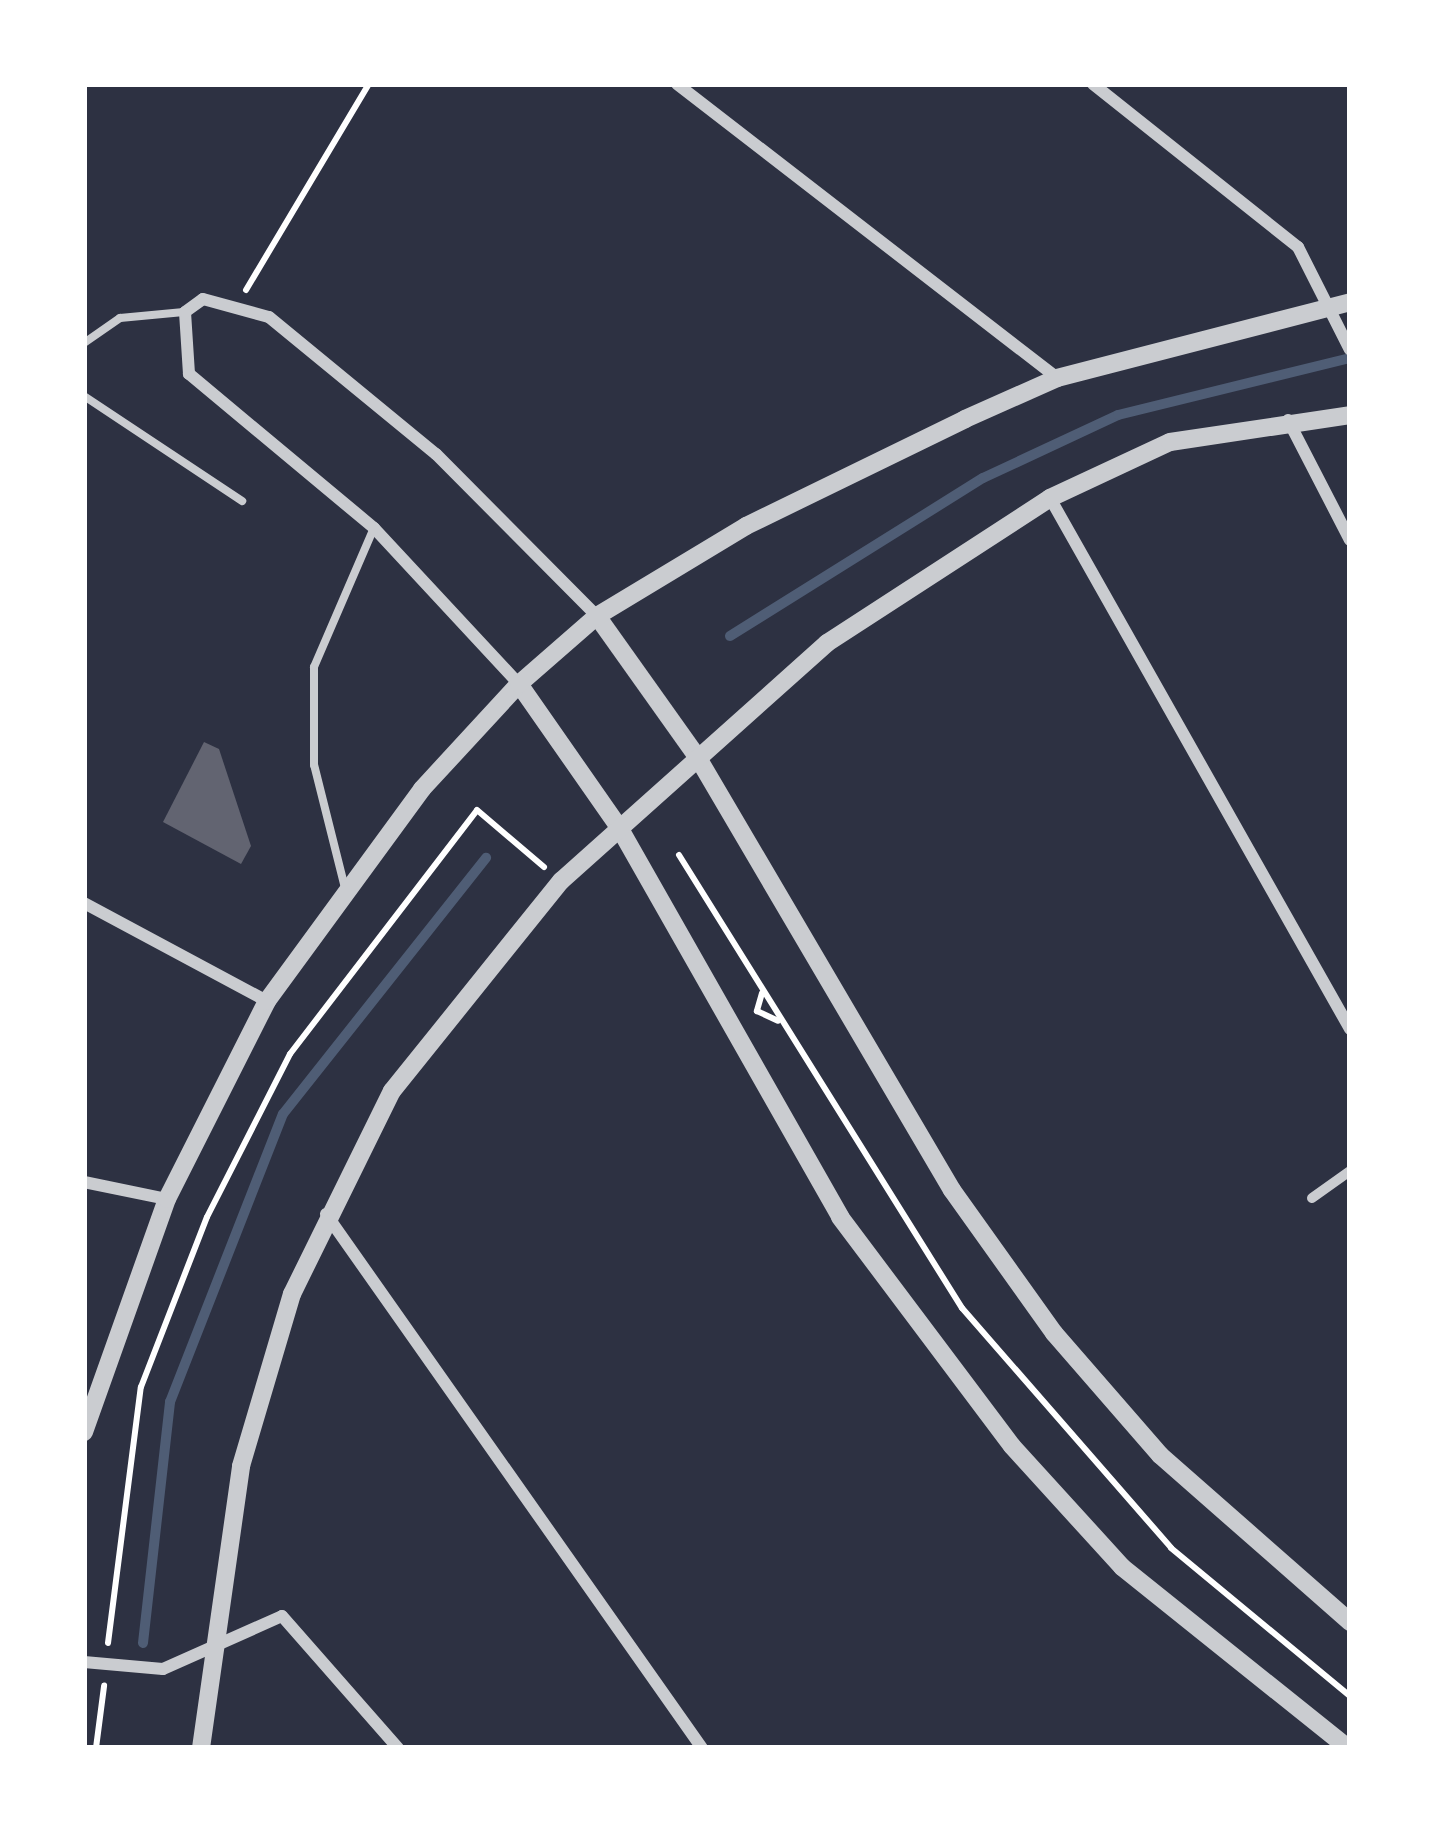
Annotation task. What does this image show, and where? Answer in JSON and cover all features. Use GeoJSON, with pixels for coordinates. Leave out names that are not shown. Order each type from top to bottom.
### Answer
{"type":"FeatureCollection","features":[{"type":"Feature","properties":{"kind":"street"},"geometry":{"type":"LineString","coordinates":[[677,84],[1057,379]]}},
{"type":"Feature","properties":{"kind":"street"},"geometry":{"type":"LineString","coordinates":[[1094,84],[1274,223],[1341,304],[1350,350]]}},
{"type":"Feature","properties":{"kind":"street"},"geometry":{"type":"LineString","coordinates":[[1348,1748],[1123,1567],[1012,1446],[840,1217],[620,829],[519,684],[374,529],[189,374],[185,312],[203,299],[238,303],[436,454],[597,616],[698,758],[952,1190],[1054,1333],[1160,1455],[1350,1622]]}},
{"type":"Feature","properties":{"kind":"street"},"geometry":{"type":"LineString","coordinates":[[85,1423],[167,1199],[267,1001],[346,892],[519,684],[597,616],[746,526],[1057,379],[1341,304]]}},
{"type":"Feature","properties":{"kind":"street"},"geometry":{"type":"LineString","coordinates":[[201,1748],[263,1375],[326,1214],[392,1091],[561,881],[827,643],[1050,498],[1170,442],[1288,420],[1350,415]]}},
{"type":"Feature","properties":{"kind":"street"},"geometry":{"type":"LineString","coordinates":[[1288,420],[1350,540]]}},
{"type":"Feature","properties":{"kind":"street"},"geometry":{"type":"LineString","coordinates":[[1050,498],[1350,1029]]}},
{"type":"Feature","properties":{"kind":"street"},"geometry":{"type":"LineString","coordinates":[[84,903],[267,1001]]}},
{"type":"Feature","properties":{"kind":"street"},"geometry":{"type":"LineString","coordinates":[[1312,1198],[1350,1171]]}},
{"type":"Feature","properties":{"kind":"street"},"geometry":{"type":"LineString","coordinates":[[84,1182],[167,1199]]}},
{"type":"Feature","properties":{"kind":"street"},"geometry":{"type":"LineString","coordinates":[[326,1214],[702,1748]]}},
{"type":"Feature","properties":{"kind":"street"},"geometry":{"type":"LineString","coordinates":[[84,1662],[163,1670],[213,1654],[261,1618],[282,1616],[398,1748]]}},
{"type":"Feature","properties":{"kind":"lane"},"geometry":{"type":"LineString","coordinates":[[84,343],[120,318],[185,312]]}},
{"type":"Feature","properties":{"kind":"lane"},"geometry":{"type":"LineString","coordinates":[[84,396],[242,501]]}},
{"type":"Feature","properties":{"kind":"lane"},"geometry":{"type":"LineString","coordinates":[[346,892],[314,765],[314,668],[374,529]]}},
{"type":"Feature","properties":{"kind":"path"},"geometry":{"type":"LineString","coordinates":[[238,303],[369,84]]}},
{"type":"Feature","properties":{"kind":"path"},"geometry":{"type":"LineString","coordinates":[[97,1748],[141,1387],[207,1217],[290,1054],[477,810],[561,881]]}},
{"type":"Feature","properties":{"kind":"path"},"geometry":{"type":"LineString","coordinates":[[680,855],[888,1206],[1006,1361],[1171,1548],[1350,1696]]}},
{"type":"Feature","properties":{"kind":"path"},"geometry":{"type":"LineString","coordinates":[[762,993],[757,1011],[778,1021]]}},
{"type":"Feature","properties":{"kind":"building"},"geometry":{"type":"Polygon","coordinates":[[[204,742],[219,749],[251,846],[241,864],[163,822],[204,742]]]}},
{"type":"Feature","properties":{"kind":"waterway"},"geometry":{"type":"LineString","coordinates":[[730,636],[983,478],[1118,415],[1350,358]]}},
{"type":"Feature","properties":{"kind":"waterway"},"geometry":{"type":"LineString","coordinates":[[143,1643],[170,1402],[283,1114],[486,858]]}}]}
